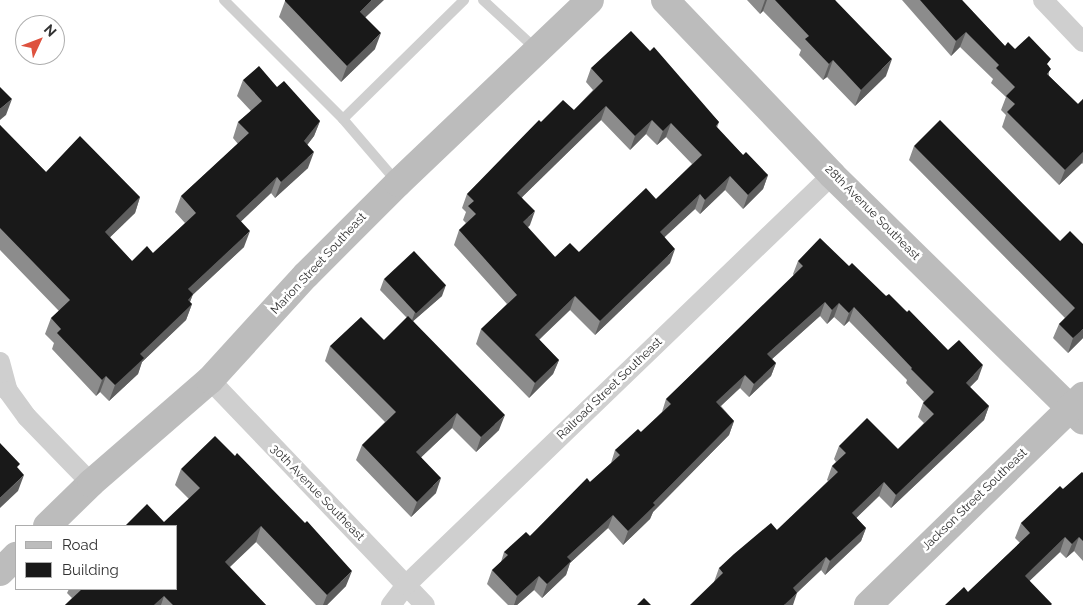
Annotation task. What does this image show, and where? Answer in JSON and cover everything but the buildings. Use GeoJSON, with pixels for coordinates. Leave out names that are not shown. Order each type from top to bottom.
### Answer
{"type":"FeatureCollection","features":[{"type":"Feature","properties":{"kind":"street","name":"Marion Street Southeast"},"geometry":{"type":"LineString","coordinates":[[48,525],[91,483],[210,380],[306,275],[398,183],[590,0]]}},
{"type":"Feature","properties":{"kind":"street","name":"28th Avenue Southeast"},"geometry":{"type":"LineString","coordinates":[[665,0],[832,175],[1079,409]]}},
{"type":"Feature","properties":{"kind":"street"},"geometry":{"type":"LineString","coordinates":[[1043,0],[1083,42]]}},
{"type":"Feature","properties":{"kind":"street","name":"Railroad Street Southeast"},"geometry":{"type":"LineString","coordinates":[[391,605],[406,585],[832,175]]}},
{"type":"Feature","properties":{"kind":"street"},"geometry":{"type":"LineString","coordinates":[[0,362],[8,391],[27,417],[91,483]]}},
{"type":"Feature","properties":{"kind":"street","name":"30th Avenue Southeast"},"geometry":{"type":"LineString","coordinates":[[210,380],[425,605]]}},
{"type":"Feature","properties":{"kind":"street","name":"Jackson Street Southeast"},"geometry":{"type":"LineString","coordinates":[[868,605],[1079,409]]}},
{"type":"Feature","properties":{"kind":"street"},"geometry":{"type":"LineString","coordinates":[[0,572],[15,557]]}},
{"type":"Feature","properties":{"kind":"lane"},"geometry":{"type":"LineString","coordinates":[[224,0],[343,119],[398,183]]}},
{"type":"Feature","properties":{"kind":"lane"},"geometry":{"type":"LineString","coordinates":[[483,0],[537,51]]}},
{"type":"Feature","properties":{"kind":"lane"},"geometry":{"type":"LineString","coordinates":[[343,119],[462,1]]}}]}
